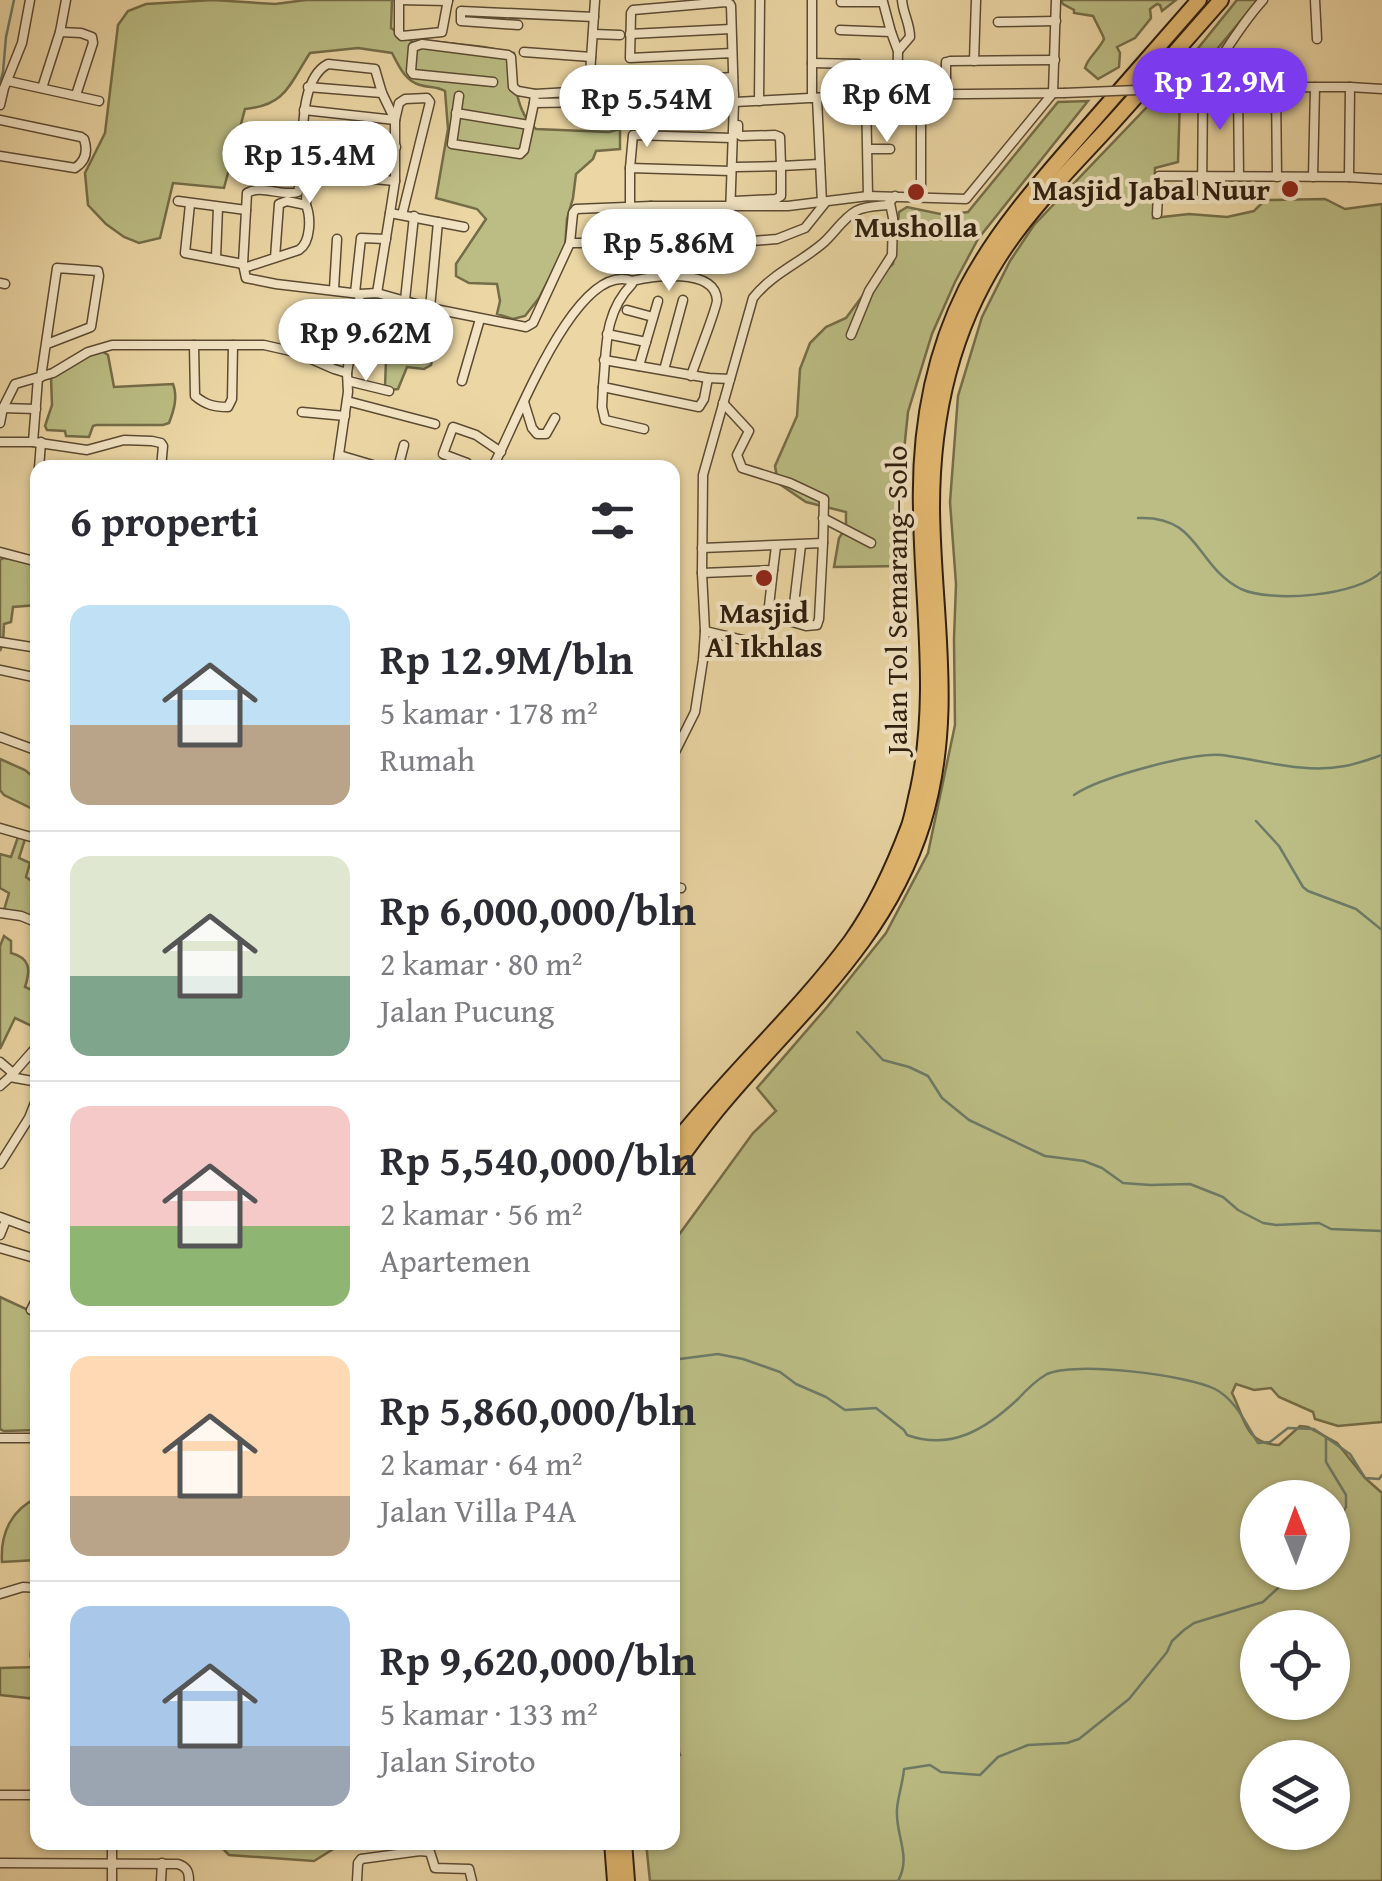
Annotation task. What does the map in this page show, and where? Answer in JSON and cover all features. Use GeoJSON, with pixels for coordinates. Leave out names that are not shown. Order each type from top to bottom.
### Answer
{"type":"FeatureCollection","features":[{"type":"Feature","properties":{"kind":"highway","name":"Jalan Tol Semarang–Solo"},"geometry":{"type":"LineString","coordinates":[[680,1154],[693,1130],[853,938],[884,885],[911,822],[928,718],[920,498],[925,422],[938,362],[966,290],[1033,190],[1199,0]]}},
{"type":"Feature","properties":{"kind":"highway","name":"Jalan Tol Semarang–Solo"},"geometry":{"type":"LineString","coordinates":[[680,1141],[723,1103],[865,942],[894,894],[922,825],[942,718],[932,530],[934,442],[949,367],[972,308],[999,257],[1038,204],[1221,0]]}},
{"type":"Feature","properties":{"kind":"highway"},"geometry":{"type":"LineString","coordinates":[[613,1850],[615,1881]]}},
{"type":"Feature","properties":{"kind":"highway"},"geometry":{"type":"LineString","coordinates":[[625,1850],[627,1881]]}},
{"type":"Feature","properties":{"kind":"street"},"geometry":{"type":"LineString","coordinates":[[0,105],[22,42],[30,0]]}},
{"type":"Feature","properties":{"kind":"street"},"geometry":{"type":"LineString","coordinates":[[42,88],[66,0]]}},
{"type":"Feature","properties":{"kind":"street"},"geometry":{"type":"LineString","coordinates":[[399,0],[448,1],[442,32],[402,36],[399,33],[399,0]]}},
{"type":"Feature","properties":{"kind":"street"},"geometry":{"type":"LineString","coordinates":[[534,98],[584,92],[589,88],[595,0]]}},
{"type":"Feature","properties":{"kind":"street"},"geometry":{"type":"LineString","coordinates":[[759,101],[760,0]]}},
{"type":"Feature","properties":{"kind":"street"},"geometry":{"type":"LineString","coordinates":[[570,243],[777,239],[811,223],[824,203],[814,98],[812,0]]}},
{"type":"Feature","properties":{"kind":"street"},"geometry":{"type":"LineString","coordinates":[[898,51],[910,37],[902,0]]}},
{"type":"Feature","properties":{"kind":"street"},"geometry":{"type":"LineString","coordinates":[[974,61],[976,0]]}},
{"type":"Feature","properties":{"kind":"street"},"geometry":{"type":"LineString","coordinates":[[395,120],[375,69],[328,64],[321,67],[308,87],[298,192],[247,193],[246,278],[377,294],[528,327],[534,322],[570,243],[574,210],[824,203],[868,196],[893,200],[971,196],[1053,93],[1056,0]]}},
{"type":"Feature","properties":{"kind":"street"},"geometry":{"type":"LineString","coordinates":[[1202,196],[1201,89],[1241,24],[1263,0]]}},
{"type":"Feature","properties":{"kind":"street"},"geometry":{"type":"LineString","coordinates":[[1315,0],[1317,39]]}},
{"type":"Feature","properties":{"kind":"street"},"geometry":{"type":"LineString","coordinates":[[841,2],[883,2],[898,51],[897,95]]}},
{"type":"Feature","properties":{"kind":"street"},"geometry":{"type":"LineString","coordinates":[[732,53],[630,58],[631,11],[664,4],[730,4],[738,134],[779,135],[781,140],[781,196],[732,204]]}},
{"type":"Feature","properties":{"kind":"street"},"geometry":{"type":"LineString","coordinates":[[518,26],[461,20],[461,11],[594,17]]}},
{"type":"Feature","properties":{"kind":"street"},"geometry":{"type":"LineString","coordinates":[[998,22],[1056,21]]}},
{"type":"Feature","properties":{"kind":"street"},"geometry":{"type":"LineString","coordinates":[[593,34],[731,29]]}},
{"type":"Feature","properties":{"kind":"street"},"geometry":{"type":"LineString","coordinates":[[840,30],[891,32]]}},
{"type":"Feature","properties":{"kind":"street"},"geometry":{"type":"LineString","coordinates":[[60,32],[92,38],[76,95]]}},
{"type":"Feature","properties":{"kind":"street"},"geometry":{"type":"LineString","coordinates":[[493,82],[413,74],[413,47],[422,44],[508,55],[513,87],[518,91],[534,98],[600,102]]}},
{"type":"Feature","properties":{"kind":"street"},"geometry":{"type":"LineString","coordinates":[[524,52],[590,57]]}},
{"type":"Feature","properties":{"kind":"street"},"geometry":{"type":"LineString","coordinates":[[946,95],[948,61],[1055,60]]}},
{"type":"Feature","properties":{"kind":"street"},"geometry":{"type":"LineString","coordinates":[[812,63],[858,64]]}},
{"type":"Feature","properties":{"kind":"street"},"geometry":{"type":"LineString","coordinates":[[590,74],[629,74]]}},
{"type":"Feature","properties":{"kind":"street"},"geometry":{"type":"LineString","coordinates":[[637,83],[733,77]]}},
{"type":"Feature","properties":{"kind":"street"},"geometry":{"type":"LineString","coordinates":[[8,82],[99,101]]}},
{"type":"Feature","properties":{"kind":"street"},"geometry":{"type":"LineString","coordinates":[[1349,177],[1350,86]]}},
{"type":"Feature","properties":{"kind":"street"},"geometry":{"type":"LineString","coordinates":[[308,87],[382,93]]}},
{"type":"Feature","properties":{"kind":"street"},"geometry":{"type":"LineString","coordinates":[[1313,176],[1315,87]]}},
{"type":"Feature","properties":{"kind":"street"},"geometry":{"type":"LineString","coordinates":[[632,99],[759,101],[1186,88],[1382,89]]}},
{"type":"Feature","properties":{"kind":"street"},"geometry":{"type":"LineString","coordinates":[[1276,88],[1277,177]]}},
{"type":"Feature","properties":{"kind":"street"},"geometry":{"type":"LineString","coordinates":[[1238,89],[1240,176]]}},
{"type":"Feature","properties":{"kind":"street"},"geometry":{"type":"LineString","coordinates":[[866,95],[868,196]]}},
{"type":"Feature","properties":{"kind":"street"},"geometry":{"type":"LineString","coordinates":[[921,197],[922,95]]}},
{"type":"Feature","properties":{"kind":"street"},"geometry":{"type":"LineString","coordinates":[[450,158],[460,96]]}},
{"type":"Feature","properties":{"kind":"street"},"geometry":{"type":"LineString","coordinates":[[377,294],[395,181],[395,120],[401,100],[424,98],[429,100],[402,215]]}},
{"type":"Feature","properties":{"kind":"street"},"geometry":{"type":"LineString","coordinates":[[452,144],[522,153],[534,98]]}},
{"type":"Feature","properties":{"kind":"street"},"geometry":{"type":"LineString","coordinates":[[729,242],[735,99]]}},
{"type":"Feature","properties":{"kind":"street"},"geometry":{"type":"LineString","coordinates":[[304,110],[395,120]]}},
{"type":"Feature","properties":{"kind":"street"},"geometry":{"type":"LineString","coordinates":[[456,112],[529,125]]}},
{"type":"Feature","properties":{"kind":"street"},"geometry":{"type":"LineString","coordinates":[[0,120],[81,137],[86,152],[80,165],[70,168],[0,156]]}},
{"type":"Feature","properties":{"kind":"street"},"geometry":{"type":"LineString","coordinates":[[265,132],[396,146]]}},
{"type":"Feature","properties":{"kind":"street"},"geometry":{"type":"LineString","coordinates":[[630,207],[633,135],[732,138]]}},
{"type":"Feature","properties":{"kind":"street"},"geometry":{"type":"LineString","coordinates":[[869,149],[890,149]]}},
{"type":"Feature","properties":{"kind":"street"},"geometry":{"type":"LineString","coordinates":[[240,163],[395,181]]}},
{"type":"Feature","properties":{"kind":"street"},"geometry":{"type":"LineString","coordinates":[[630,168],[734,169],[820,164]]}},
{"type":"Feature","properties":{"kind":"street"},"geometry":{"type":"LineString","coordinates":[[190,204],[185,253],[244,266],[275,258],[305,246],[308,215],[302,171]]}},
{"type":"Feature","properties":{"kind":"street"},"geometry":{"type":"LineString","coordinates":[[1157,214],[1158,176],[1382,179]]}},
{"type":"Feature","properties":{"kind":"street"},"geometry":{"type":"LineString","coordinates":[[851,335],[869,291],[892,255],[893,200]]}},
{"type":"Feature","properties":{"kind":"street"},"geometry":{"type":"LineString","coordinates":[[680,741],[694,712],[705,631],[704,475],[749,308],[771,277],[802,260],[851,214],[862,208],[887,206],[893,200]]}},
{"type":"Feature","properties":{"kind":"street"},"geometry":{"type":"LineString","coordinates":[[178,202],[246,210]]}},
{"type":"Feature","properties":{"kind":"street"},"geometry":{"type":"LineString","coordinates":[[275,258],[279,204],[306,204]]}},
{"type":"Feature","properties":{"kind":"street"},"geometry":{"type":"LineString","coordinates":[[650,242],[651,206]]}},
{"type":"Feature","properties":{"kind":"street"},"geometry":{"type":"LineString","coordinates":[[216,258],[218,207]]}},
{"type":"Feature","properties":{"kind":"street"},"geometry":{"type":"LineString","coordinates":[[390,214],[464,227]]}},
{"type":"Feature","properties":{"kind":"street"},"geometry":{"type":"LineString","coordinates":[[405,300],[414,216]]}},
{"type":"Feature","properties":{"kind":"street"},"geometry":{"type":"LineString","coordinates":[[430,308],[438,222]]}},
{"type":"Feature","properties":{"kind":"street"},"geometry":{"type":"LineString","coordinates":[[334,289],[337,238]]}},
{"type":"Feature","properties":{"kind":"street"},"geometry":{"type":"LineString","coordinates":[[337,460],[347,401],[361,238],[386,239]]}},
{"type":"Feature","properties":{"kind":"street"},"geometry":{"type":"LineString","coordinates":[[38,460],[39,378],[59,267],[100,272],[90,328],[47,341]]}},
{"type":"Feature","properties":{"kind":"street"},"geometry":{"type":"LineString","coordinates":[[496,460],[552,343],[578,308],[617,279],[688,277],[713,289],[717,304],[690,376]]}},
{"type":"Feature","properties":{"kind":"street"},"geometry":{"type":"LineString","coordinates":[[632,281],[617,301],[608,334],[602,407],[605,420],[644,429]]}},
{"type":"Feature","properties":{"kind":"street"},"geometry":{"type":"LineString","coordinates":[[664,370],[683,300]]}},
{"type":"Feature","properties":{"kind":"street"},"geometry":{"type":"LineString","coordinates":[[639,366],[658,301]]}},
{"type":"Feature","properties":{"kind":"street"},"geometry":{"type":"LineString","coordinates":[[627,310],[653,316]]}},
{"type":"Feature","properties":{"kind":"street"},"geometry":{"type":"LineString","coordinates":[[462,381],[480,319]]}},
{"type":"Feature","properties":{"kind":"street"},"geometry":{"type":"LineString","coordinates":[[286,328],[301,332],[312,344],[351,352]]}},
{"type":"Feature","properties":{"kind":"street"},"geometry":{"type":"LineString","coordinates":[[608,334],[646,342]]}},
{"type":"Feature","properties":{"kind":"street"},"geometry":{"type":"LineString","coordinates":[[0,423],[15,384],[53,373],[88,352],[112,344],[264,344],[296,352],[389,392]]}},
{"type":"Feature","properties":{"kind":"street"},"geometry":{"type":"LineString","coordinates":[[194,345],[196,396],[219,407],[228,407],[232,399],[233,345]]}},
{"type":"Feature","properties":{"kind":"street"},"geometry":{"type":"LineString","coordinates":[[604,360],[690,376],[730,378]]}},
{"type":"Feature","properties":{"kind":"street"},"geometry":{"type":"LineString","coordinates":[[602,387],[700,407],[708,378]]}},
{"type":"Feature","properties":{"kind":"street"},"geometry":{"type":"LineString","coordinates":[[347,401],[434,424]]}},
{"type":"Feature","properties":{"kind":"street"},"geometry":{"type":"LineString","coordinates":[[524,402],[536,434],[546,434],[555,418]]}},
{"type":"Feature","properties":{"kind":"street"},"geometry":{"type":"LineString","coordinates":[[722,403],[748,430],[738,452],[739,465],[822,497],[819,623],[814,626],[768,614],[776,546]]}},
{"type":"Feature","properties":{"kind":"street"},"geometry":{"type":"LineString","coordinates":[[3,408],[36,409]]}},
{"type":"Feature","properties":{"kind":"street"},"geometry":{"type":"LineString","coordinates":[[302,412],[345,416]]}},
{"type":"Feature","properties":{"kind":"street"},"geometry":{"type":"LineString","coordinates":[[441,460],[455,422],[501,452]]}},
{"type":"Feature","properties":{"kind":"street"},"geometry":{"type":"LineString","coordinates":[[0,442],[37,442],[92,450],[124,440],[158,442],[163,446],[161,460]]}},
{"type":"Feature","properties":{"kind":"street"},"geometry":{"type":"LineString","coordinates":[[400,460],[404,444]]}},
{"type":"Feature","properties":{"kind":"street"},"geometry":{"type":"LineString","coordinates":[[443,454],[458,460]]}},
{"type":"Feature","properties":{"kind":"street"},"geometry":{"type":"LineString","coordinates":[[338,455],[355,460]]}},
{"type":"Feature","properties":{"kind":"street"},"geometry":{"type":"LineString","coordinates":[[824,518],[872,543]]}},
{"type":"Feature","properties":{"kind":"street"},"geometry":{"type":"LineString","coordinates":[[792,622],[801,544]]}},
{"type":"Feature","properties":{"kind":"street"},"geometry":{"type":"LineString","coordinates":[[702,548],[822,544]]}},
{"type":"Feature","properties":{"kind":"street"},"geometry":{"type":"LineString","coordinates":[[0,552],[30,560]]}},
{"type":"Feature","properties":{"kind":"street"},"geometry":{"type":"LineString","coordinates":[[702,573],[773,570]]}},
{"type":"Feature","properties":{"kind":"street"},"geometry":{"type":"LineString","coordinates":[[705,631],[806,655]]}},
{"type":"Feature","properties":{"kind":"street"},"geometry":{"type":"LineString","coordinates":[[0,642],[30,647]]}},
{"type":"Feature","properties":{"kind":"street"},"geometry":{"type":"LineString","coordinates":[[0,670],[30,676]]}},
{"type":"Feature","properties":{"kind":"street"},"geometry":{"type":"LineString","coordinates":[[0,737],[30,748]]}},
{"type":"Feature","properties":{"kind":"street"},"geometry":{"type":"LineString","coordinates":[[1,830],[30,837]]}},
{"type":"Feature","properties":{"kind":"street"},"geometry":{"type":"LineString","coordinates":[[0,913],[30,920]]}},
{"type":"Feature","properties":{"kind":"street"},"geometry":{"type":"LineString","coordinates":[[0,1086],[30,1054]]}},
{"type":"Feature","properties":{"kind":"street"},"geometry":{"type":"LineString","coordinates":[[0,1062],[12,1075],[30,1080]]}},
{"type":"Feature","properties":{"kind":"street"},"geometry":{"type":"LineString","coordinates":[[0,1164],[30,1120]]}},
{"type":"Feature","properties":{"kind":"street"},"geometry":{"type":"LineString","coordinates":[[0,1235],[3,1218],[30,1228]]}},
{"type":"Feature","properties":{"kind":"street"},"geometry":{"type":"LineString","coordinates":[[0,1248],[30,1257]]}},
{"type":"Feature","properties":{"kind":"street"},"geometry":{"type":"LineString","coordinates":[[0,1438],[30,1438]]}},
{"type":"Feature","properties":{"kind":"street"},"geometry":{"type":"LineString","coordinates":[[0,1594],[30,1587]]}},
{"type":"Feature","properties":{"kind":"street"},"geometry":{"type":"LineString","coordinates":[[0,1795],[30,1796]]}},
{"type":"Feature","properties":{"kind":"street"},"geometry":{"type":"LineString","coordinates":[[112,1850],[112,1881]]}},
{"type":"Feature","properties":{"kind":"street"},"geometry":{"type":"LineString","coordinates":[[357,1881],[361,1859],[420,1852],[431,1853],[434,1868],[469,1869],[472,1881]]}},
{"type":"Feature","properties":{"kind":"street"},"geometry":{"type":"LineString","coordinates":[[0,1863],[162,1863],[185,1866],[189,1881]]}},
{"type":"Feature","properties":{"kind":"street"},"geometry":{"type":"LineString","coordinates":[[161,1881],[162,1863]]}},
{"type":"Feature","properties":{"kind":"green space"},"geometry":{"type":"Polygon","coordinates":[[[213,0],[275,4],[392,0],[391,28],[413,42],[514,53],[520,104],[536,129],[620,129],[620,149],[596,151],[576,174],[565,248],[525,316],[513,319],[497,314],[497,284],[469,283],[456,276],[456,264],[486,219],[477,209],[436,198],[448,129],[445,91],[410,80],[392,53],[358,48],[310,53],[285,92],[270,103],[245,109],[224,188],[173,183],[160,238],[139,243],[106,224],[88,205],[85,173],[105,133],[118,25],[128,11],[146,4],[213,0]]]}},
{"type":"Feature","properties":{"kind":"green space"},"geometry":{"type":"Polygon","coordinates":[[[1061,0],[1176,0],[1162,11],[1157,4],[1150,9],[1151,18],[1135,38],[1117,47],[1119,67],[1098,79],[1085,68],[1103,36],[1093,16],[1074,13],[1061,0]]]}},
{"type":"Feature","properties":{"kind":"green space"},"geometry":{"type":"Polygon","coordinates":[[[1237,0],[1258,0],[1213,54],[1197,83],[1174,78],[1237,0]]]}},
{"type":"Feature","properties":{"kind":"green space"},"geometry":{"type":"Polygon","coordinates":[[[1180,99],[1178,162],[1155,168],[1153,218],[1189,214],[1227,217],[1254,211],[1265,200],[1325,199],[1345,209],[1382,204],[1382,1422],[1338,1426],[1315,1419],[1313,1412],[1279,1397],[1271,1388],[1254,1390],[1236,1384],[1232,1393],[1247,1428],[1259,1440],[1279,1445],[1300,1426],[1308,1427],[1337,1443],[1382,1493],[1382,1881],[650,1881],[647,1850],[680,1850],[680,1233],[753,1133],[776,1111],[757,1088],[886,933],[928,853],[955,725],[956,584],[950,502],[958,396],[982,317],[1010,261],[1034,225],[1148,106],[1155,101],[1180,99]]]}},
{"type":"Feature","properties":{"kind":"green space"},"geometry":{"type":"Polygon","coordinates":[[[1088,101],[978,239],[932,334],[908,412],[898,508],[902,566],[834,567],[839,538],[846,528],[846,512],[806,502],[778,483],[775,466],[797,416],[800,369],[810,343],[826,327],[846,318],[872,283],[893,264],[899,212],[907,207],[945,215],[968,212],[1058,102],[1088,101]]]}},
{"type":"Feature","properties":{"kind":"green space"},"geometry":{"type":"Polygon","coordinates":[[[384,297],[443,315],[431,365],[424,369],[407,367],[398,389],[389,390],[385,387],[383,349],[376,336],[360,330],[363,309],[370,299],[384,297]]]}},
{"type":"Feature","properties":{"kind":"green space"},"geometry":{"type":"Polygon","coordinates":[[[102,351],[108,355],[114,387],[173,384],[175,404],[169,423],[96,425],[89,437],[47,430],[52,405],[51,377],[89,353],[102,351]]]}},
{"type":"Feature","properties":{"kind":"green space"},"geometry":{"type":"Polygon","coordinates":[[[0,560],[30,562],[30,606],[13,607],[11,622],[4,624],[0,651],[0,560]]]}},
{"type":"Feature","properties":{"kind":"green space"},"geometry":{"type":"Polygon","coordinates":[[[0,759],[30,774],[30,808],[4,795],[0,790],[0,759]]]}},
{"type":"Feature","properties":{"kind":"green space"},"geometry":{"type":"Polygon","coordinates":[[[18,837],[25,839],[19,858],[30,863],[26,877],[30,880],[30,918],[4,910],[9,893],[0,888],[0,854],[11,857],[18,837]]]}},
{"type":"Feature","properties":{"kind":"green space"},"geometry":{"type":"Polygon","coordinates":[[[4,936],[11,941],[11,953],[27,965],[25,987],[30,989],[30,1025],[15,1018],[0,1049],[0,946],[4,936]]]}},
{"type":"Feature","properties":{"kind":"green space"},"geometry":{"type":"Polygon","coordinates":[[[0,1297],[30,1311],[30,1430],[0,1429],[0,1297]]]}},
{"type":"Feature","properties":{"kind":"green space"},"geometry":{"type":"Polygon","coordinates":[[[28,1503],[30,1560],[2,1562],[9,1523],[28,1503]]]}},
{"type":"Feature","properties":{"kind":"green space"},"geometry":{"type":"Polygon","coordinates":[[[30,1667],[30,1698],[0,1695],[0,1668],[30,1667]]]}},
{"type":"Feature","properties":{"kind":"green space"},"geometry":{"type":"Polygon","coordinates":[[[224,1850],[332,1850],[314,1861],[229,1855],[224,1850]]]}},
{"type":"Feature","properties":{"kind":"waterway"},"geometry":{"type":"LineString","coordinates":[[0,83],[14,0]]}},
{"type":"Feature","properties":{"kind":"waterway"},"geometry":{"type":"LineString","coordinates":[[1138,518],[1174,525],[1186,533],[1226,579],[1255,593],[1314,595],[1354,586],[1382,571]]}},
{"type":"Feature","properties":{"kind":"waterway"},"geometry":{"type":"LineString","coordinates":[[1074,795],[1123,774],[1208,755],[1314,768],[1350,765],[1382,755]]}},
{"type":"Feature","properties":{"kind":"waterway"},"geometry":{"type":"LineString","coordinates":[[1256,821],[1279,846],[1303,887],[1356,909],[1382,930]]}},
{"type":"Feature","properties":{"kind":"waterway"},"geometry":{"type":"LineString","coordinates":[[857,1032],[883,1060],[928,1076],[942,1098],[969,1120],[1045,1156],[1084,1161],[1123,1183],[1190,1184],[1223,1197],[1263,1223],[1319,1223],[1331,1229],[1382,1231]]}},
{"type":"Feature","properties":{"kind":"waterway"},"geometry":{"type":"LineString","coordinates":[[680,1359],[718,1354],[743,1359],[780,1372],[845,1410],[876,1408],[907,1435],[938,1440],[953,1439],[980,1428],[1047,1374],[1105,1369],[1157,1375],[1215,1389],[1229,1399],[1258,1443],[1270,1442],[1288,1428],[1314,1429],[1350,1454],[1365,1478],[1379,1479],[1382,1475]]}},
{"type":"Feature","properties":{"kind":"waterway"},"geometry":{"type":"LineString","coordinates":[[1326,1438],[1326,1462],[1337,1480]]}},
{"type":"Feature","properties":{"kind":"waterway"},"geometry":{"type":"LineString","coordinates":[[898,1881],[903,1854],[897,1809],[904,1769],[930,1765],[941,1772],[980,1775],[998,1757],[1028,1745],[1079,1739],[1129,1699],[1184,1630],[1194,1623],[1263,1602],[1276,1590]]}},
{"type":"Feature","properties":{"kind":"place","name":"Masjid Jabal Nuur"},"geometry":{"type":"Point","coordinates":[1290,189]}},
{"type":"Feature","properties":{"kind":"place","name":"Musholla"},"geometry":{"type":"Point","coordinates":[916,192]}},
{"type":"Feature","properties":{"kind":"place","name":"Masjid Al Ikhlas"},"geometry":{"type":"Point","coordinates":[764,578]}}]}
